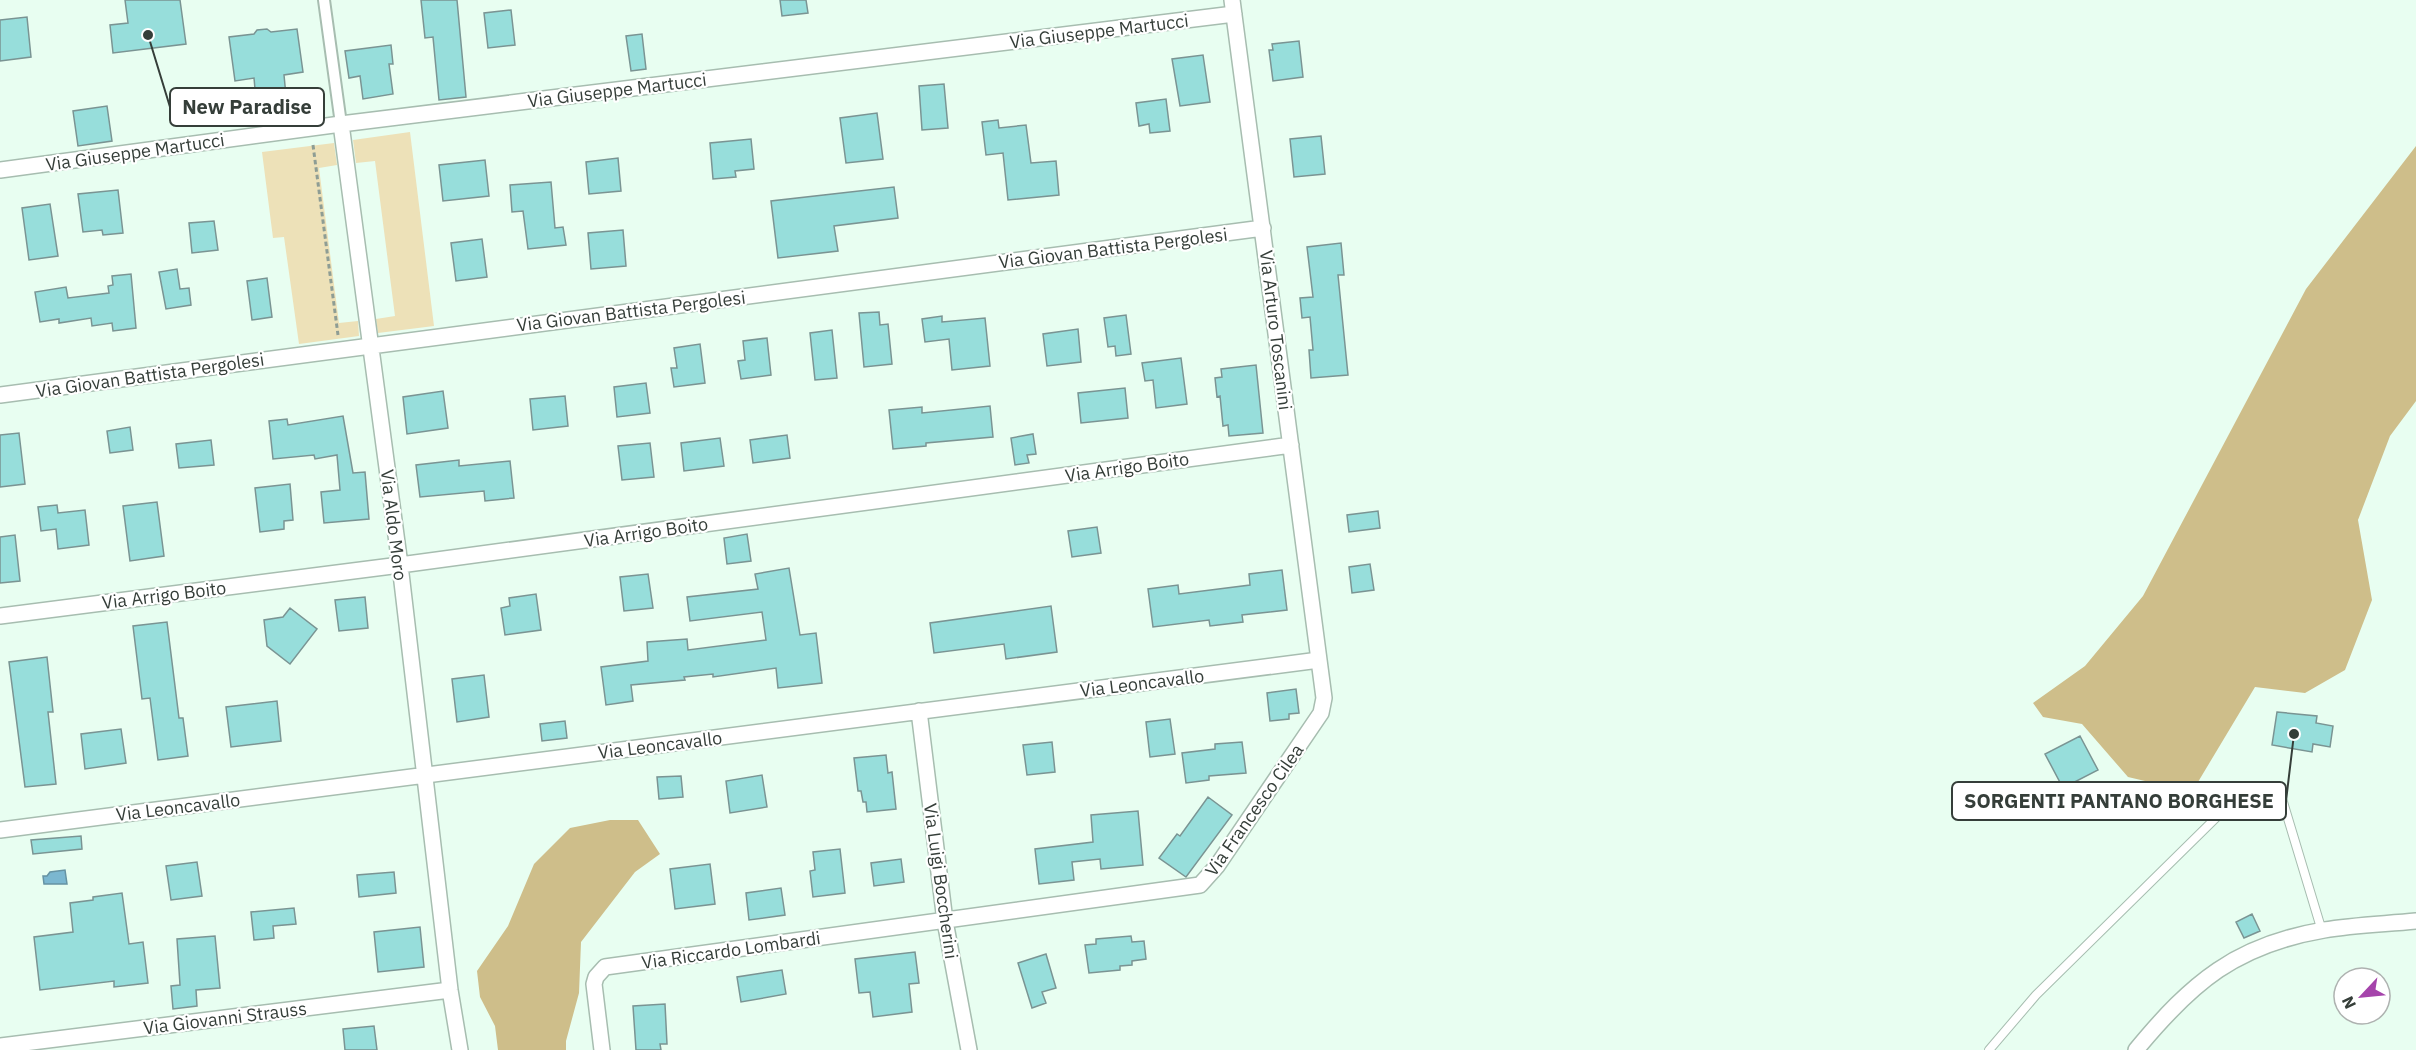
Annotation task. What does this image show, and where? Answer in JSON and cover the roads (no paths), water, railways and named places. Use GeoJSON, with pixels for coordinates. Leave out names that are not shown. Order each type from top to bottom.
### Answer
{"type":"FeatureCollection","features":[{"type":"Feature","properties":{"kind":"street","name":"Via Aldo Moro"},"geometry":{"type":"LineString","coordinates":[[324,0],[400,565],[450,990],[460,1050]]}},
{"type":"Feature","properties":{"kind":"street","name":"Via Giuseppe Martucci"},"geometry":{"type":"LineString","coordinates":[[0,170],[1233,7]]}},
{"type":"Feature","properties":{"kind":"street","name":"Via Arturo Toscanini"},"geometry":{"type":"LineString","coordinates":[[1233,7],[1319,660]]}},
{"type":"Feature","properties":{"kind":"street","name":"Via Giovan Battista Pergolesi"},"geometry":{"type":"LineString","coordinates":[[0,395],[1263,228]]}},
{"type":"Feature","properties":{"kind":"street","name":"Via Arrigo Boito"},"geometry":{"type":"LineString","coordinates":[[0,616],[400,565],[1291,445]]}},
{"type":"Feature","properties":{"kind":"street","name":"Via Leoncavallo"},"geometry":{"type":"LineString","coordinates":[[0,830],[1319,660]]}},
{"type":"Feature","properties":{"kind":"street","name":"Via Francesco Cilea"},"geometry":{"type":"LineString","coordinates":[[945,921],[1203,884],[1321,713],[1324,698],[1319,660]]}},
{"type":"Feature","properties":{"kind":"street","name":"Via Luigi Boccherini"},"geometry":{"type":"LineString","coordinates":[[919,711],[945,921],[969,1050]]}},
{"type":"Feature","properties":{"kind":"street","name":"Via Riccardo Lombardi"},"geometry":{"type":"LineString","coordinates":[[602,1050],[594,984],[596,977],[605,967],[945,921]]}},
{"type":"Feature","properties":{"kind":"street"},"geometry":{"type":"LineString","coordinates":[[2136,1050],[2167,1012],[2197,984],[2250,950],[2281,939],[2322,930],[2416,921]]}},
{"type":"Feature","properties":{"kind":"street","name":"Via Giovanni Strauss"},"geometry":{"type":"LineString","coordinates":[[0,1046],[450,990]]}},
{"type":"Feature","properties":{"kind":"lane"},"geometry":{"type":"LineString","coordinates":[[1989,1050],[2036,995],[2232,802],[2283,802],[2322,930]]}},
{"type":"Feature","properties":{"kind":"water"},"geometry":{"type":"Polygon","coordinates":[[[65,870],[67,884],[44,884],[43,876],[47,876],[50,872],[65,870]]]}},
{"type":"Feature","properties":{"kind":"place","name":"New Paradise"},"geometry":{"type":"Point","coordinates":[148,35]}},
{"type":"Feature","properties":{"kind":"place","name":"SORGENTI PANTANO BORGHESE"},"geometry":{"type":"Point","coordinates":[2294,734]}}]}
